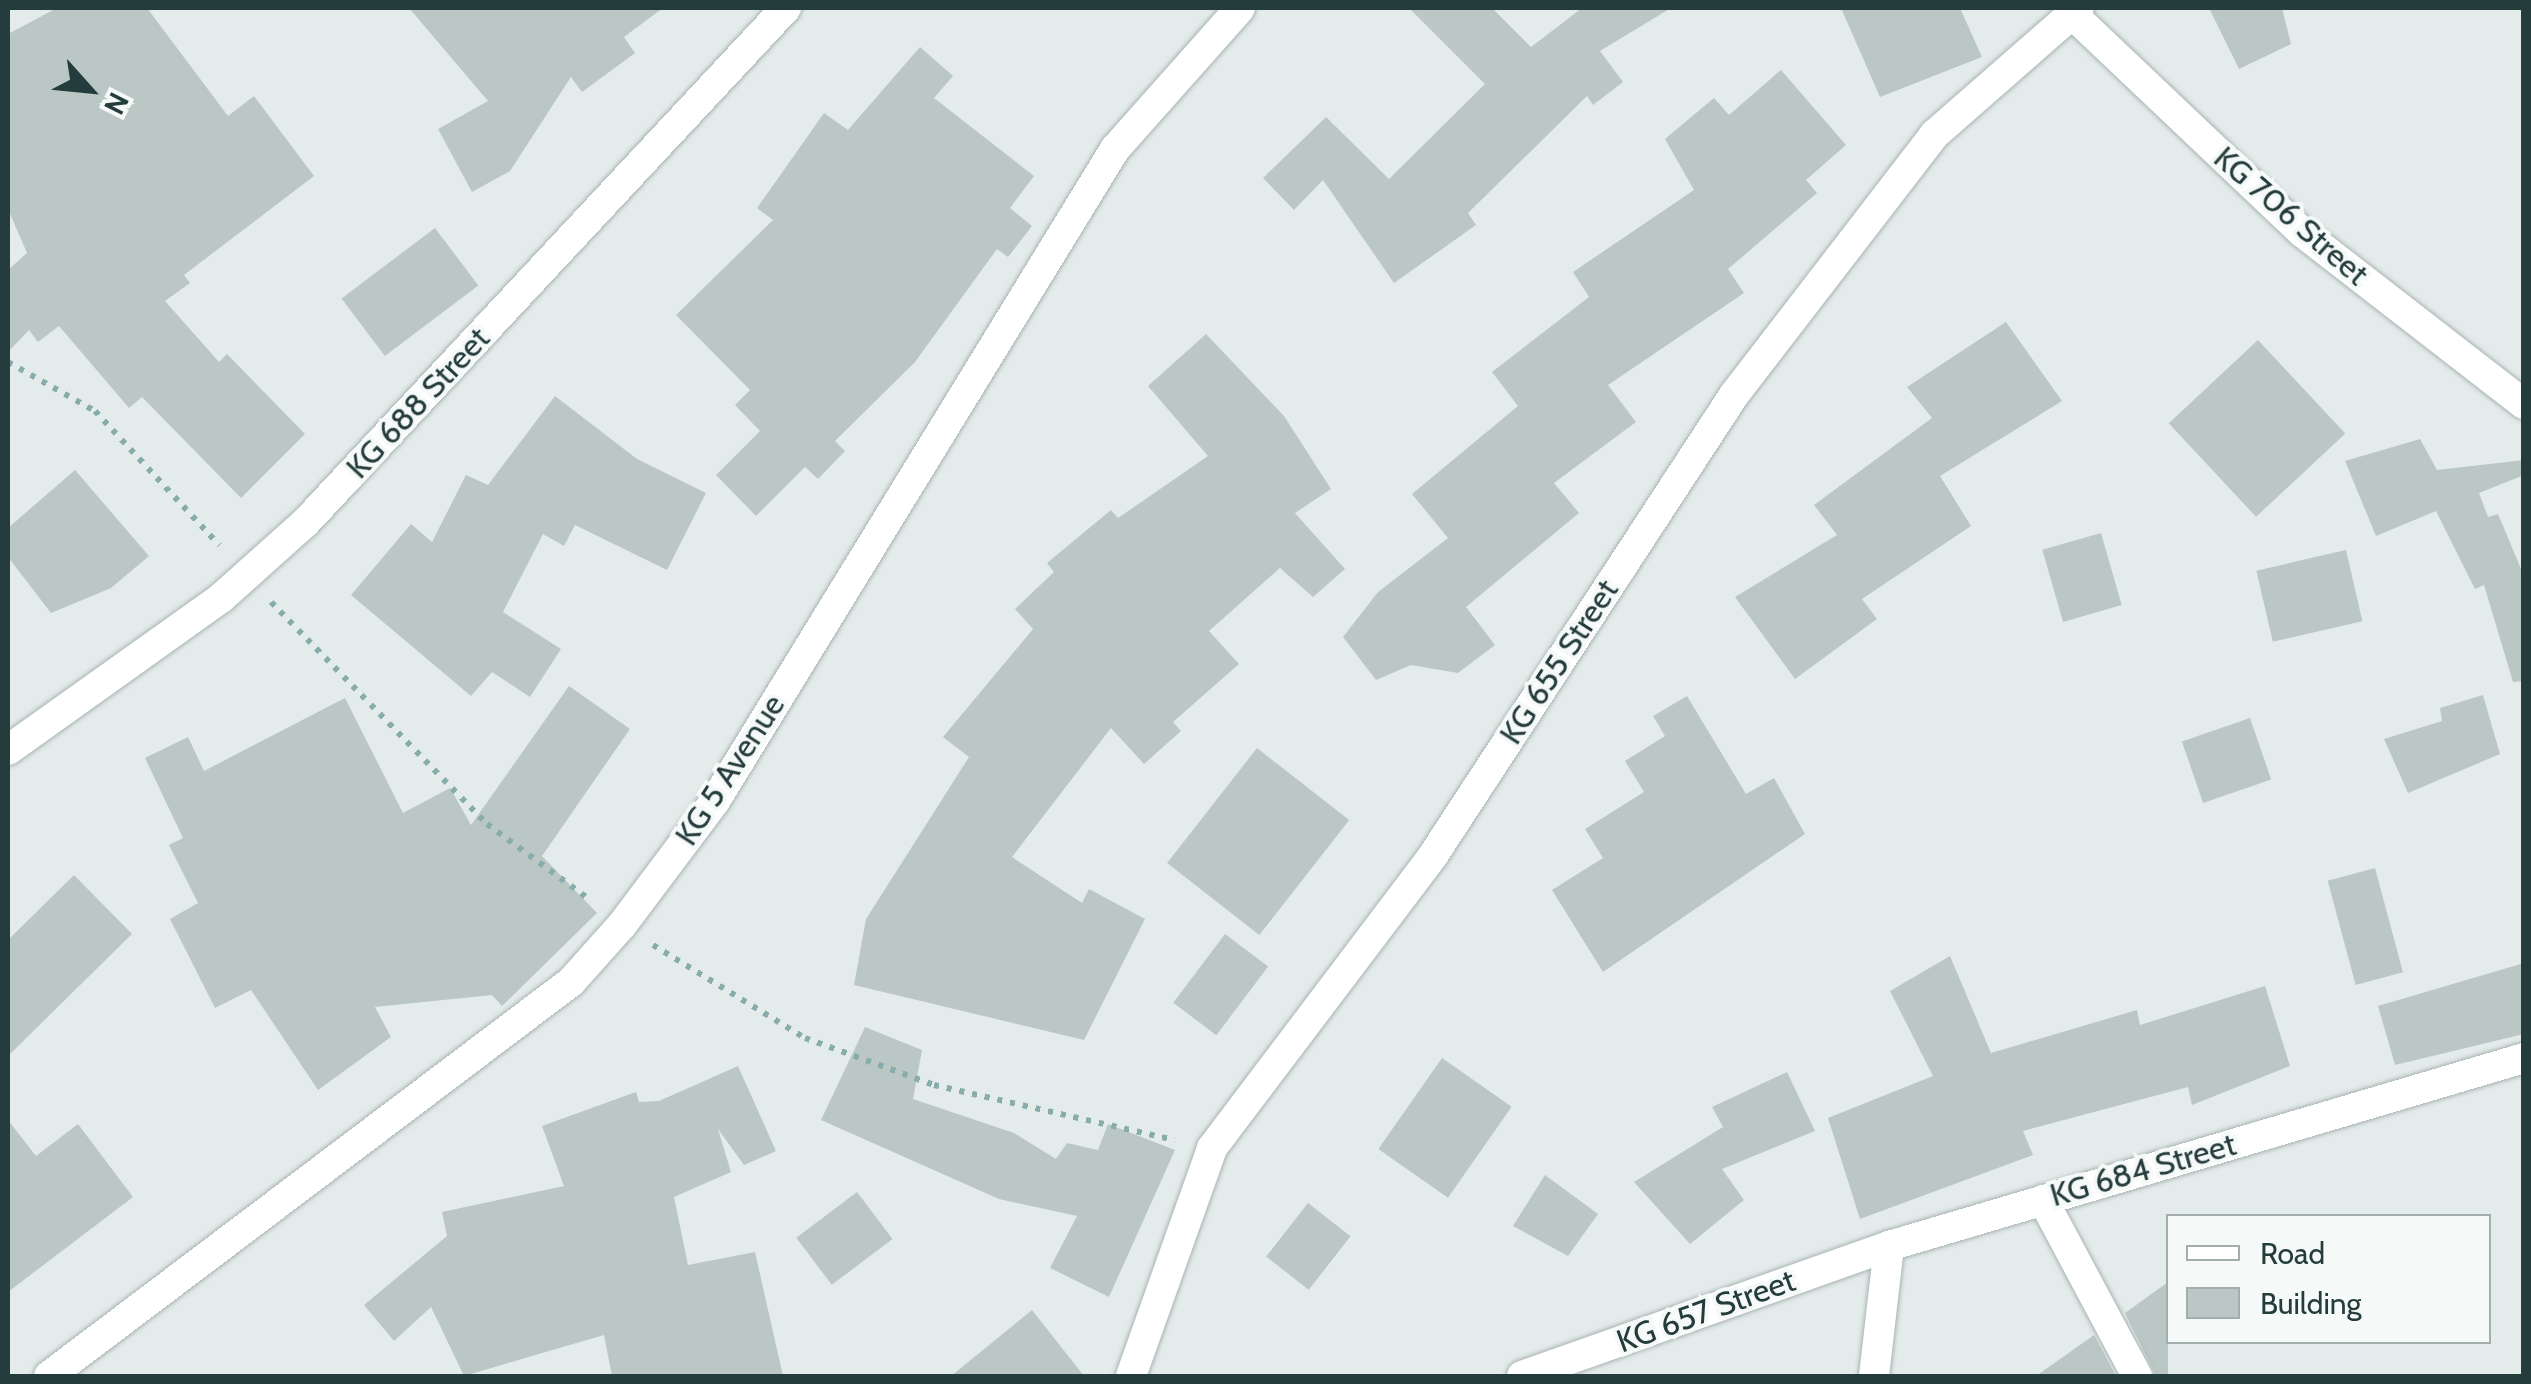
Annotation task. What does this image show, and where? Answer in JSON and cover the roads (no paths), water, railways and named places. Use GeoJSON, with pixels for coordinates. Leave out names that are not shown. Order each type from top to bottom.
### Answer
{"type":"FeatureCollection","features":[{"type":"Feature","properties":{"kind":"street","name":"KG 688 Street"},"geometry":{"type":"LineString","coordinates":[[8,750],[246,576],[786,8]]}},
{"type":"Feature","properties":{"kind":"street","name":"KG 5 Avenue"},"geometry":{"type":"LineString","coordinates":[[49,1376],[572,982],[622,925],[715,801],[1114,149],[1240,8]]}},
{"type":"Feature","properties":{"kind":"street","name":"KG 706 Street"},"geometry":{"type":"LineString","coordinates":[[2075,10],[2302,232],[2524,404]]}},
{"type":"Feature","properties":{"kind":"street","name":"KG 655 Street"},"geometry":{"type":"LineString","coordinates":[[1131,1376],[1212,1148],[1434,854],[1734,394],[1935,134],[2075,10]]}},
{"type":"Feature","properties":{"kind":"street","name":"KG 684 Street"},"geometry":{"type":"LineString","coordinates":[[1890,1246],[2524,1058]]}},
{"type":"Feature","properties":{"kind":"street"},"geometry":{"type":"LineString","coordinates":[[2043,1200],[2137,1376]]}},
{"type":"Feature","properties":{"kind":"street"},"geometry":{"type":"LineString","coordinates":[[1874,1376],[1890,1246]]}},
{"type":"Feature","properties":{"kind":"street","name":"KG 657 Street"},"geometry":{"type":"LineString","coordinates":[[1522,1376],[1890,1246]]}}]}
